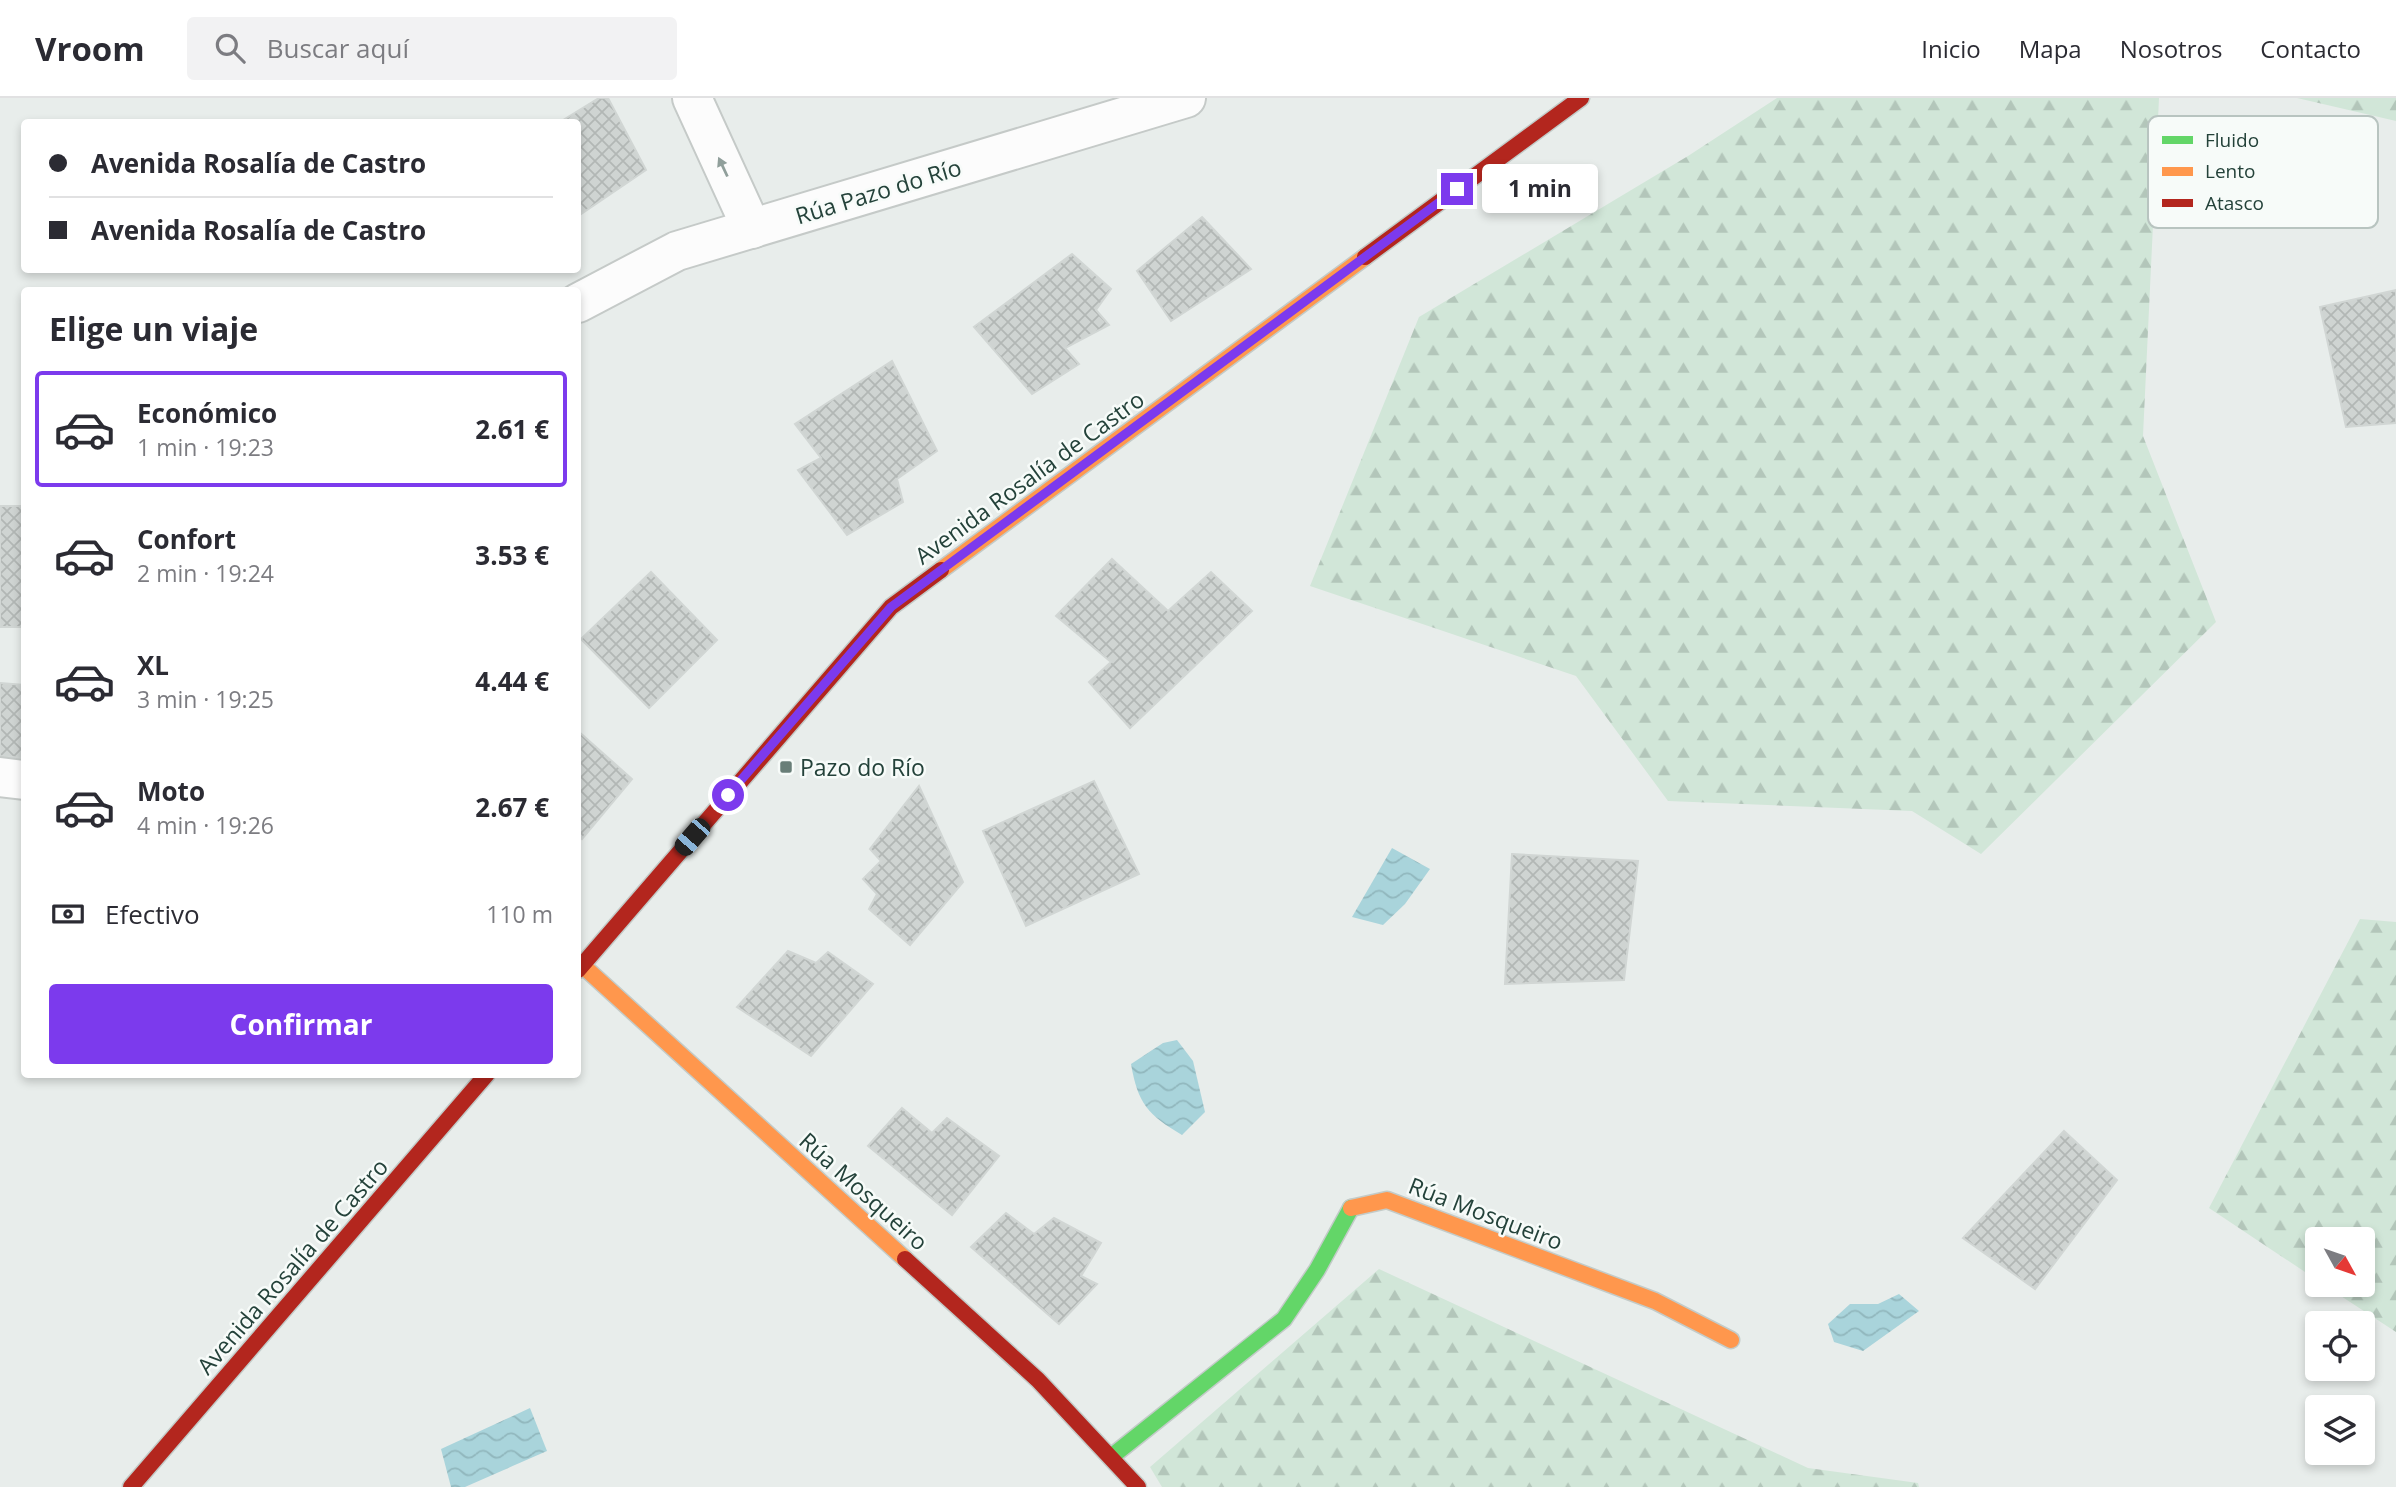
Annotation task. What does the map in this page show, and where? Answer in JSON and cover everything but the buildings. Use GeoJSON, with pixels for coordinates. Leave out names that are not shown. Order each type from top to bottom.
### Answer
{"type":"FeatureCollection","features":[{"type":"Feature","properties":{"kind":"street"},"geometry":{"type":"LineString","coordinates":[[692,98],[752,229]]}},
{"type":"Feature","properties":{"kind":"street","name":"Rúa Pazo do Río"},"geometry":{"type":"LineString","coordinates":[[581,301],[677,251],[1186,98]]}},
{"type":"Feature","properties":{"kind":"street","name":"Avenida Rosalía de Castro"},"geometry":{"type":"LineString","coordinates":[[581,966],[891,607],[1581,98]]}},
{"type":"Feature","properties":{"kind":"street"},"geometry":{"type":"LineString","coordinates":[[0,777],[21,780]]}},
{"type":"Feature","properties":{"kind":"street","name":"Rúa Mosqueiro"},"geometry":{"type":"LineString","coordinates":[[581,968],[1038,1380],[1138,1487]]}},
{"type":"Feature","properties":{"kind":"street","name":"Avenida Rosalía de Castro"},"geometry":{"type":"LineString","coordinates":[[131,1487],[484,1078]]}},
{"type":"Feature","properties":{"kind":"street","name":"Rúa Mosqueiro"},"geometry":{"type":"LineString","coordinates":[[1111,1457],[1284,1319],[1317,1270],[1352,1207],[1387,1200],[1656,1301],[1731,1340]]}},
{"type":"Feature","properties":{"kind":"green space"},"geometry":{"type":"Polygon","coordinates":[[[1777,98],[2159,98],[2158,116],[2148,116],[2148,228],[2153,228],[2143,436],[2216,622],[1981,854],[1912,811],[1668,801],[1576,676],[1310,586],[1419,317],[1688,156],[1777,98]]]}},
{"type":"Feature","properties":{"kind":"green space"},"geometry":{"type":"Polygon","coordinates":[[[2297,98],[2396,98],[2396,121],[2297,98]]]}},
{"type":"Feature","properties":{"kind":"green space"},"geometry":{"type":"Polygon","coordinates":[[[2360,919],[2396,922],[2396,1332],[2375,1318],[2375,1311],[2364,1311],[2342,1297],[2375,1297],[2375,1227],[2305,1227],[2305,1272],[2209,1208],[2360,919]]]}},
{"type":"Feature","properties":{"kind":"green space"},"geometry":{"type":"Polygon","coordinates":[[[1379,1269],[1808,1468],[1918,1483],[1919,1487],[1162,1487],[1150,1467],[1379,1269]]]}},
{"type":"Feature","properties":{"kind":"water"},"geometry":{"type":"Polygon","coordinates":[[[1392,848],[1430,869],[1405,904],[1383,925],[1352,917],[1392,848]]]}},
{"type":"Feature","properties":{"kind":"water"},"geometry":{"type":"Polygon","coordinates":[[[1177,1040],[1193,1061],[1205,1112],[1182,1135],[1146,1107],[1137,1089],[1131,1064],[1163,1043],[1177,1040]]]}},
{"type":"Feature","properties":{"kind":"water"},"geometry":{"type":"Polygon","coordinates":[[[1899,1294],[1919,1311],[1863,1351],[1834,1342],[1828,1324],[1850,1304],[1878,1304],[1899,1294]]]}},
{"type":"Feature","properties":{"kind":"water"},"geometry":{"type":"Polygon","coordinates":[[[530,1408],[547,1451],[465,1487],[451,1487],[441,1449],[530,1408]]]}},
{"type":"Feature","properties":{"kind":"traffic: fast"},"geometry":{"type":"LineString","coordinates":[[1111,1457],[1284,1319],[1317,1270],[1351,1208]]}},
{"type":"Feature","properties":{"kind":"traffic: slow"},"geometry":{"type":"LineString","coordinates":[[941,570],[1365,257]]}},
{"type":"Feature","properties":{"kind":"traffic: slow"},"geometry":{"type":"LineString","coordinates":[[582,965],[905,1259]]}},
{"type":"Feature","properties":{"kind":"traffic: slow"},"geometry":{"type":"LineString","coordinates":[[1351,1208],[1387,1200],[1655,1301],[1731,1340]]}},
{"type":"Feature","properties":{"kind":"traffic: jam"},"geometry":{"type":"LineString","coordinates":[[1365,257],[1581,98]]}},
{"type":"Feature","properties":{"kind":"traffic: jam"},"geometry":{"type":"LineString","coordinates":[[581,967],[891,607],[941,570]]}},
{"type":"Feature","properties":{"kind":"traffic: jam"},"geometry":{"type":"LineString","coordinates":[[131,1487],[484,1078]]}},
{"type":"Feature","properties":{"kind":"traffic: jam"},"geometry":{"type":"LineString","coordinates":[[905,1259],[1038,1380],[1138,1487]]}},
{"type":"Feature","properties":{"kind":"place","name":"Pazo do Río"},"geometry":{"type":"Point","coordinates":[786,767]}},
{"type":"Feature","properties":{"kind":"route"},"geometry":{"type":"LineString","coordinates":[[728,795],[891,607],[1457,189]]}}]}
